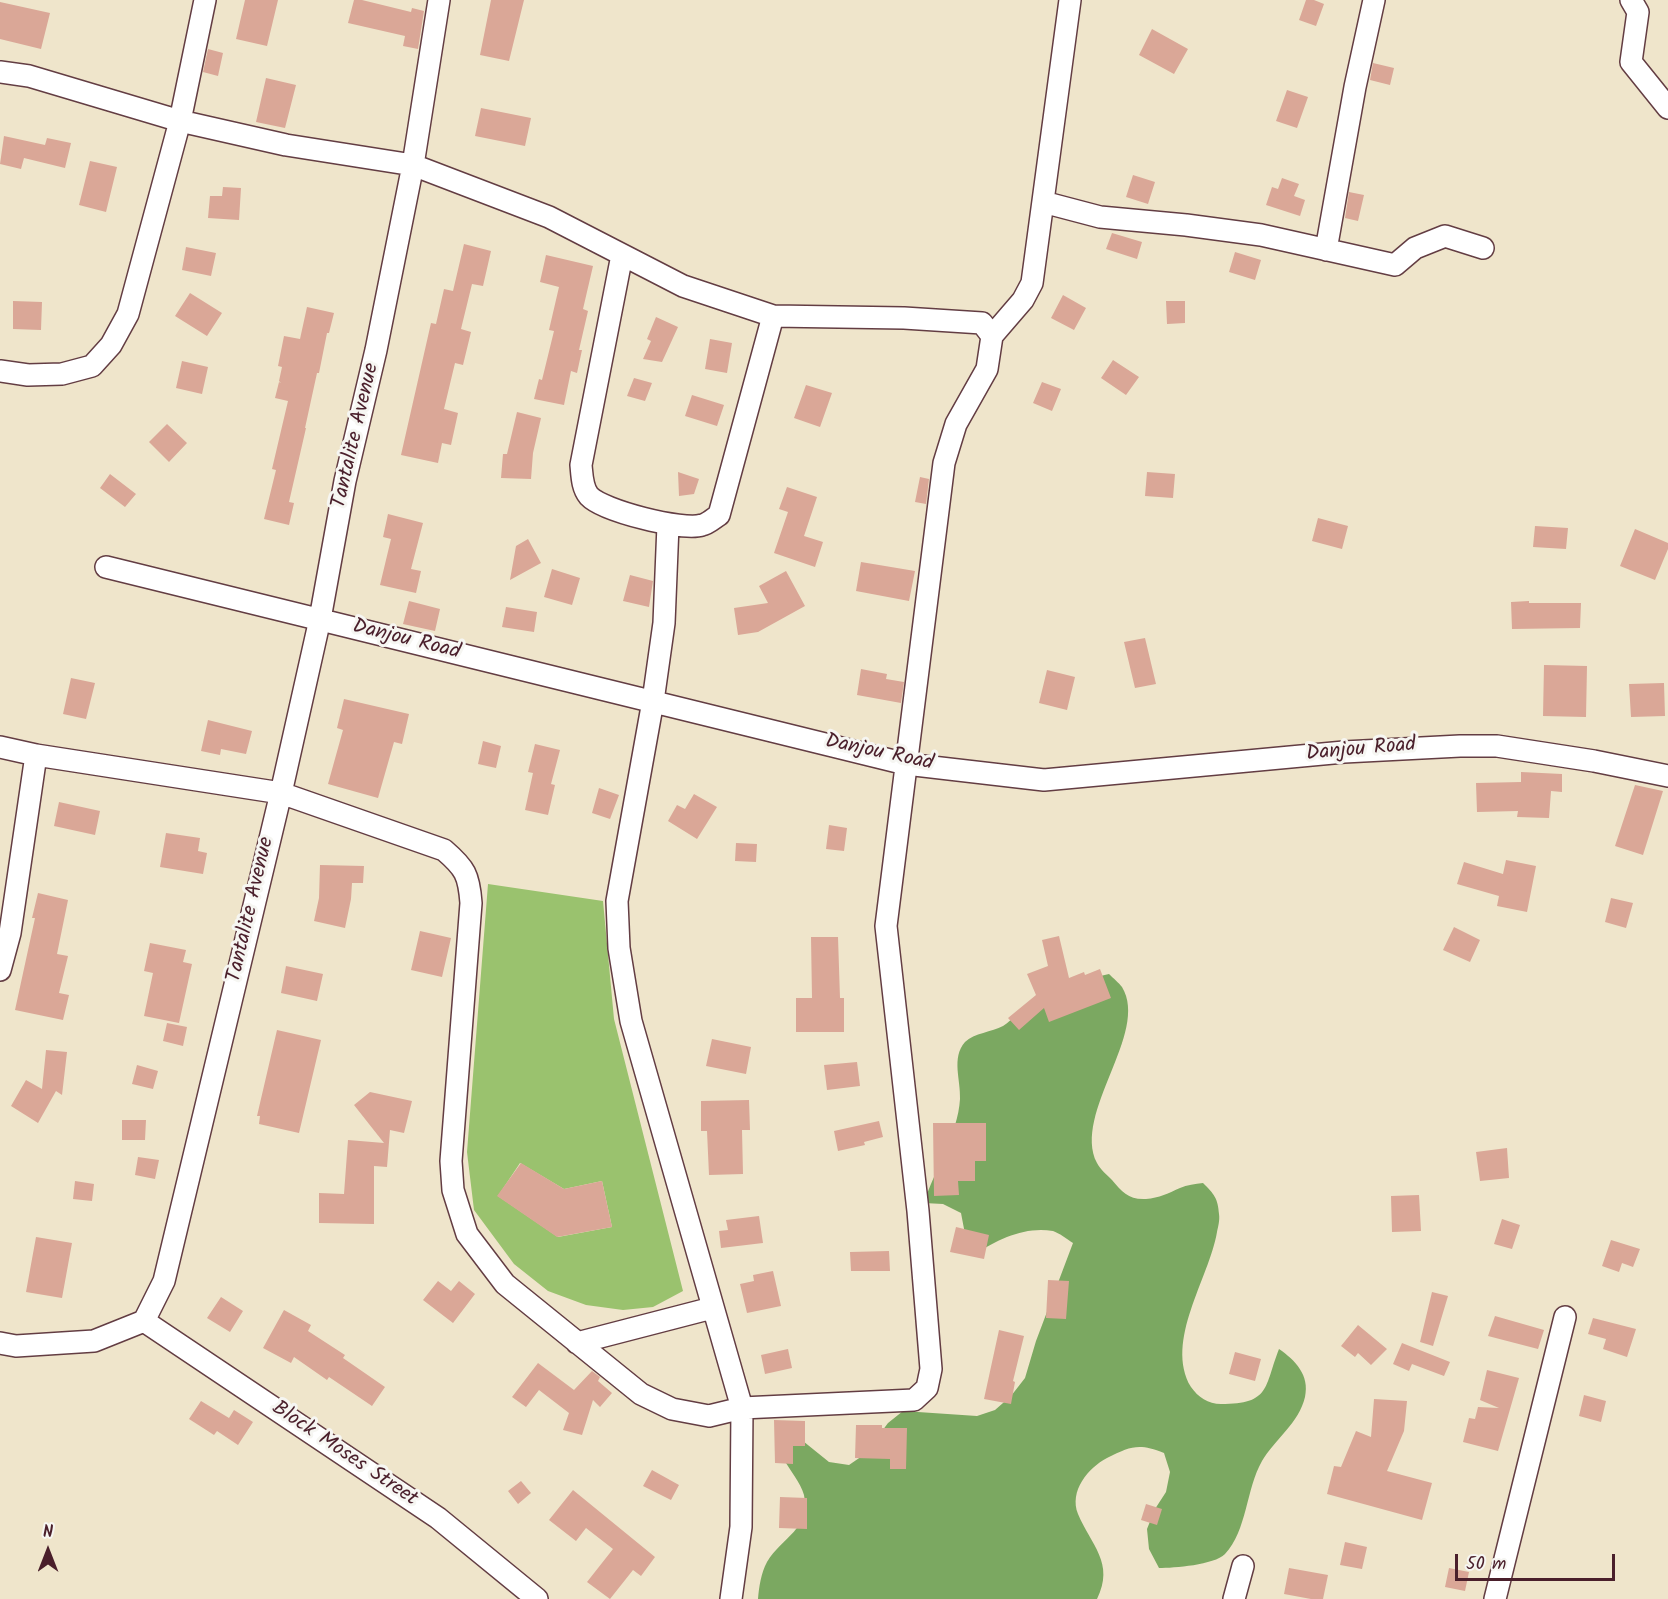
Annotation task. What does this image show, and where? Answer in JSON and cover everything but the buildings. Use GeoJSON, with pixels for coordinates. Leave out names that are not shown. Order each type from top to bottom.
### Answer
{"type":"FeatureCollection","features":[{"type":"Feature","properties":{"kind":"street"},"geometry":{"type":"LineString","coordinates":[[0,371],[28,375],[62,374],[92,366],[111,345],[128,314],[180,121],[206,0]]}},
{"type":"Feature","properties":{"kind":"street","name":"Tantalite Avenue"},"geometry":{"type":"LineString","coordinates":[[144,1321],[164,1281],[281,793],[320,619],[345,481],[376,350],[413,165],[439,0]]}},
{"type":"Feature","properties":{"kind":"street"},"geometry":{"type":"LineString","coordinates":[[0,747],[36,755],[281,793],[444,850],[462,866],[469,880],[471,903],[451,1161],[453,1190],[467,1233],[505,1284],[640,1394],[672,1409],[709,1416],[742,1408],[914,1400],[927,1388],[931,1369],[918,1211],[886,926],[944,463],[956,424],[987,369],[992,336],[1023,300],[1032,283],[1070,0]]}},
{"type":"Feature","properties":{"kind":"street"},"geometry":{"type":"LineString","coordinates":[[1326,250],[1355,87],[1374,0]]}},
{"type":"Feature","properties":{"kind":"street"},"geometry":{"type":"LineString","coordinates":[[1631,0],[1638,12],[1631,62],[1668,108]]}},
{"type":"Feature","properties":{"kind":"street"},"geometry":{"type":"LineString","coordinates":[[0,72],[29,76],[180,121],[286,145],[413,165],[549,217],[683,286],[773,316],[904,318],[982,323],[992,336]]}},
{"type":"Feature","properties":{"kind":"street"},"geometry":{"type":"LineString","coordinates":[[1043,202],[1100,217],[1186,225],[1261,236],[1395,265],[1415,248],[1445,236],[1483,248]]}},
{"type":"Feature","properties":{"kind":"street"},"geometry":{"type":"LineString","coordinates":[[622,255],[581,465],[583,483],[590,497],[614,509],[668,525],[702,525],[719,515],[773,316]]}},
{"type":"Feature","properties":{"kind":"street"},"geometry":{"type":"LineString","coordinates":[[668,525],[664,623],[653,701],[617,901],[619,948],[631,1021],[742,1408],[741,1527],[731,1599]]}},
{"type":"Feature","properties":{"kind":"street","name":"Danjou Road"},"geometry":{"type":"LineString","coordinates":[[106,567],[906,764],[1044,780],[1344,752],[1440,746],[1497,746],[1594,761],[1668,776]]}},
{"type":"Feature","properties":{"kind":"street"},"geometry":{"type":"LineString","coordinates":[[0,970],[10,933],[36,755]]}},
{"type":"Feature","properties":{"kind":"street"},"geometry":{"type":"LineString","coordinates":[[577,1343],[712,1308]]}},
{"type":"Feature","properties":{"kind":"street"},"geometry":{"type":"LineString","coordinates":[[1496,1599],[1565,1317]]}},
{"type":"Feature","properties":{"kind":"street"},"geometry":{"type":"LineString","coordinates":[[0,1343],[16,1346],[94,1341],[144,1321]]}},
{"type":"Feature","properties":{"kind":"street","name":"Block Moses Street"},"geometry":{"type":"LineString","coordinates":[[144,1321],[438,1518],[537,1599]]}},
{"type":"Feature","properties":{"kind":"street"},"geometry":{"type":"LineString","coordinates":[[1234,1599],[1243,1566]]}},
{"type":"Feature","properties":{"kind":"green space"},"geometry":{"type":"Polygon","coordinates":[[[488,884],[603,901],[614,1019],[683,1291],[653,1307],[623,1310],[586,1305],[548,1291],[514,1264],[474,1210],[467,1152],[488,884]],[[520,1163],[498,1196],[558,1237],[612,1227],[602,1181],[564,1189],[520,1163]]]}},
{"type":"Feature","properties":{"kind":"green space"},"geometry":{"type":"Polygon","coordinates":[[[1109,974],[1122,987],[1128,1006],[1120,1050],[1094,1121],[1092,1143],[1097,1163],[1130,1197],[1155,1198],[1185,1186],[1203,1183],[1213,1193],[1218,1204],[1219,1221],[1212,1250],[1185,1330],[1184,1369],[1191,1387],[1200,1397],[1212,1403],[1249,1401],[1263,1391],[1279,1349],[1296,1363],[1305,1382],[1305,1397],[1298,1415],[1262,1461],[1238,1534],[1232,1545],[1220,1558],[1212,1561],[1159,1568],[1149,1549],[1147,1529],[1155,1509],[1166,1492],[1170,1472],[1164,1453],[1135,1447],[1100,1462],[1082,1481],[1076,1497],[1078,1514],[1102,1564],[1102,1586],[1097,1599],[758,1599],[767,1562],[794,1532],[803,1516],[804,1495],[783,1458],[798,1437],[829,1462],[849,1465],[865,1454],[888,1423],[903,1411],[977,1416],[995,1410],[1011,1396],[1025,1378],[1036,1341],[1073,1243],[1053,1231],[1033,1230],[1003,1239],[977,1253],[965,1234],[961,1213],[943,1204],[924,1203],[955,1126],[960,1099],[958,1055],[965,1042],[1003,1026],[1016,1016],[1062,991],[1109,974]]]}}]}
